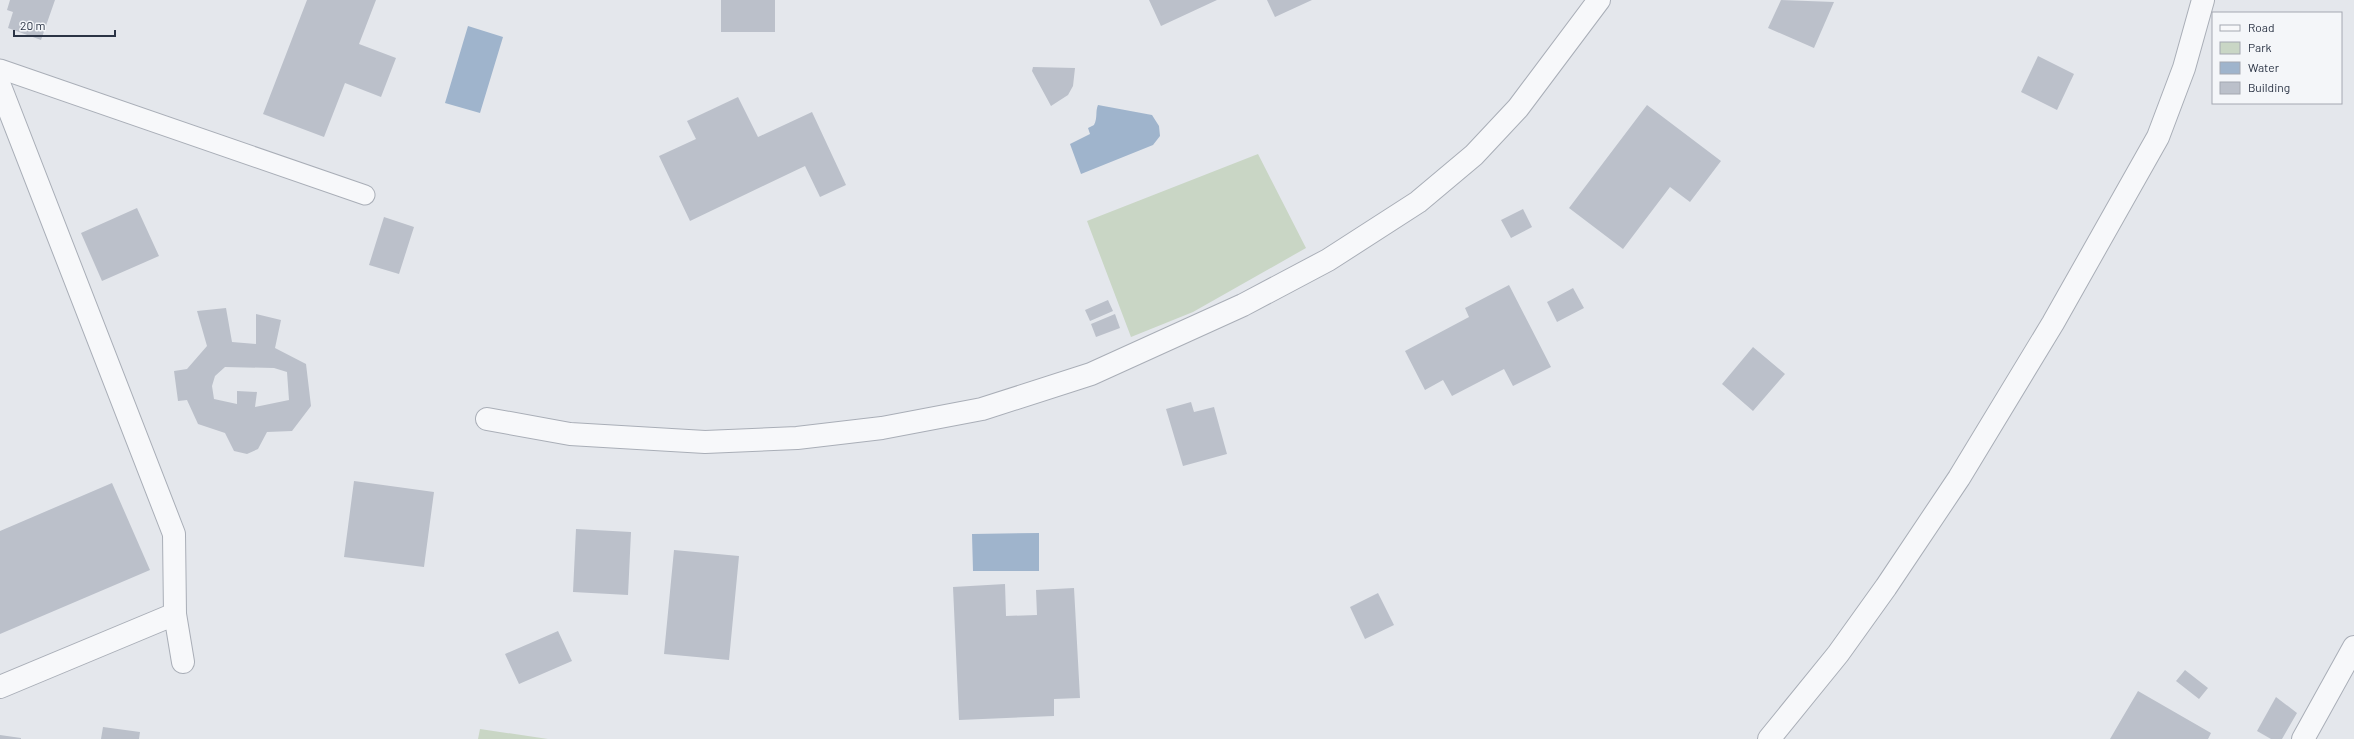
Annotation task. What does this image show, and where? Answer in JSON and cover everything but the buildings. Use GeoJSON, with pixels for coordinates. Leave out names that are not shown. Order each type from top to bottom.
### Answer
{"type":"FeatureCollection","features":[{"type":"Feature","properties":{"kind":"street"},"geometry":{"type":"LineString","coordinates":[[487,419],[570,434],[681,441],[705,442],[797,438],[882,428],[982,409],[1091,374],[1243,305],[1328,260],[1418,202],[1474,155],[1518,108],[1599,0]]}},
{"type":"Feature","properties":{"kind":"street"},"geometry":{"type":"LineString","coordinates":[[1769,739],[1838,654],[1894,575],[1963,472],[2054,323],[2153,148],[2182,74],[2203,0]]}},
{"type":"Feature","properties":{"kind":"street"},"geometry":{"type":"LineString","coordinates":[[0,86],[174,534],[175,614],[183,662]]}},
{"type":"Feature","properties":{"kind":"street"},"geometry":{"type":"LineString","coordinates":[[0,687],[175,614]]}},
{"type":"Feature","properties":{"kind":"street"},"geometry":{"type":"LineString","coordinates":[[2303,739],[2354,647]]}},
{"type":"Feature","properties":{"kind":"lane"},"geometry":{"type":"LineString","coordinates":[[0,69],[365,195]]}},
{"type":"Feature","properties":{"kind":"green space"},"geometry":{"type":"Polygon","coordinates":[[[1258,154],[1306,248],[1193,312],[1131,337],[1087,221],[1258,154]]]}},
{"type":"Feature","properties":{"kind":"green space"},"geometry":{"type":"Polygon","coordinates":[[[480,729],[548,739],[478,739],[480,729]]]}},
{"type":"Feature","properties":{"kind":"water"},"geometry":{"type":"Polygon","coordinates":[[[468,26],[503,37],[480,113],[445,103],[468,26]]]}},
{"type":"Feature","properties":{"kind":"water"},"geometry":{"type":"Polygon","coordinates":[[[1098,105],[1152,115],[1159,126],[1160,136],[1153,145],[1081,174],[1070,144],[1090,134],[1088,128],[1094,125],[1098,105]]]}},
{"type":"Feature","properties":{"kind":"water"},"geometry":{"type":"Polygon","coordinates":[[[1039,533],[1039,571],[973,571],[972,534],[1039,533]]]}}]}
